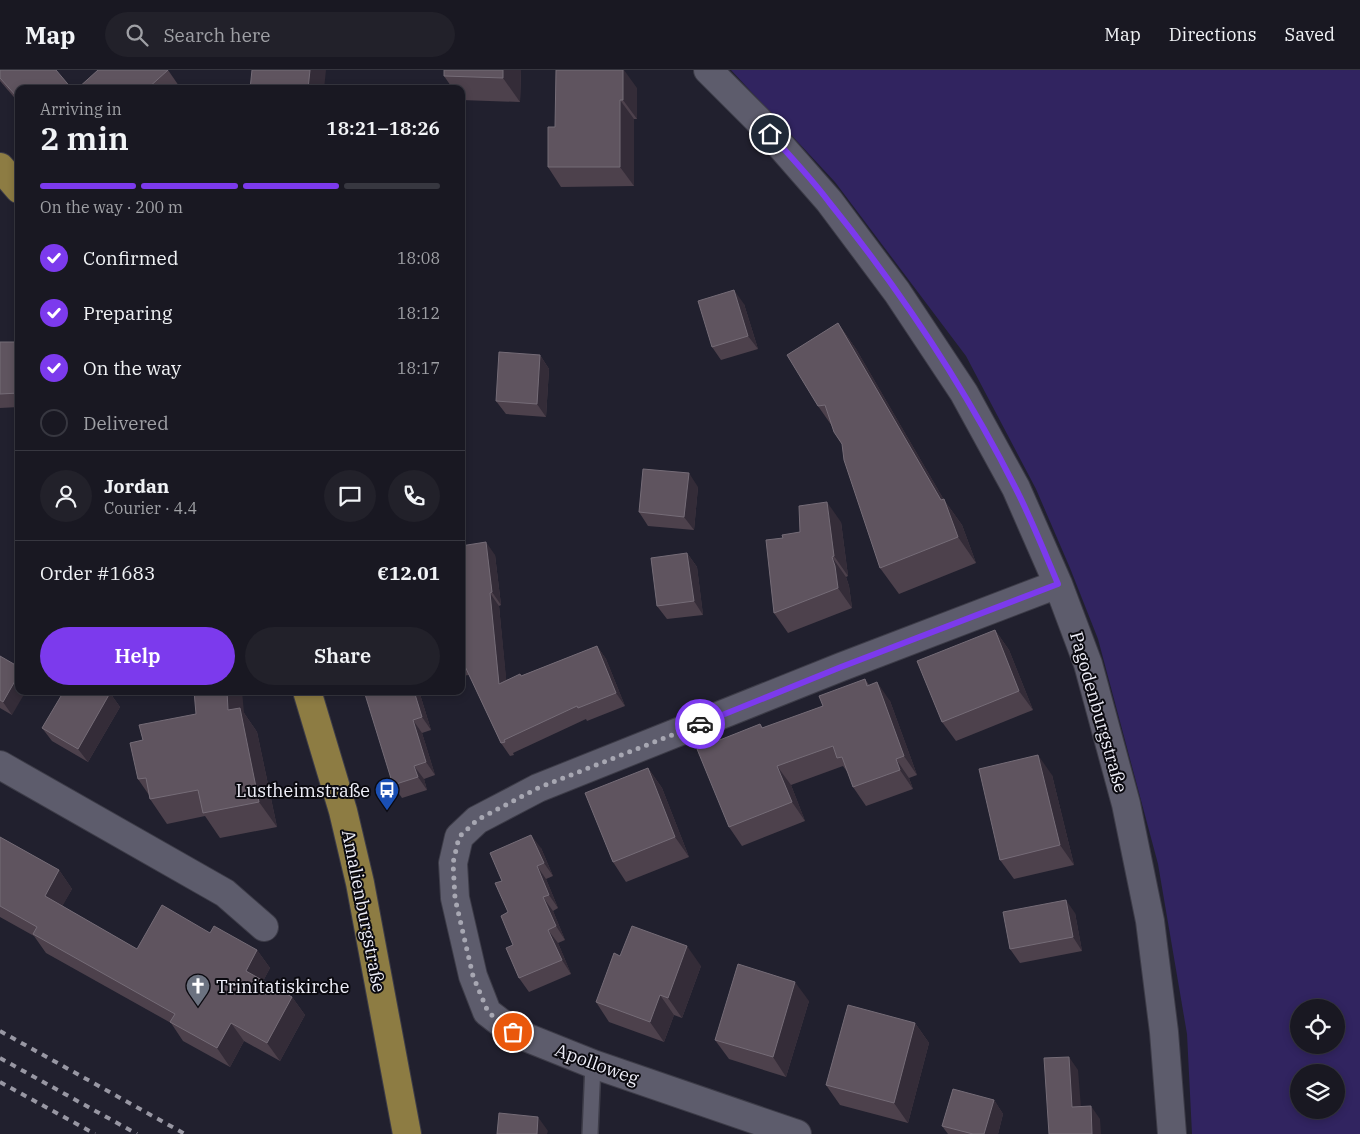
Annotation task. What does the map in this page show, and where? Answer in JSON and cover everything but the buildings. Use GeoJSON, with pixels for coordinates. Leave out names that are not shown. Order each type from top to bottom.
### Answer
{"type":"FeatureCollection","features":[{"type":"Feature","properties":{"kind":"main road"},"geometry":{"type":"LineString","coordinates":[[0,167],[15,184]]}},
{"type":"Feature","properties":{"kind":"main road","name":"Amalienburgstraße"},"geometry":{"type":"LineString","coordinates":[[308,695],[328,758],[352,847],[407,1134]]}},
{"type":"Feature","properties":{"kind":"street","name":"Pagodenburgstraße"},"geometry":{"type":"LineString","coordinates":[[708,70],[758,120],[829,202],[897,292],[964,393],[1016,488],[1058,584],[1088,664],[1126,804],[1150,921],[1164,1032],[1172,1134]]}},
{"type":"Feature","properties":{"kind":"street","name":"Apolloweg"},"geometry":{"type":"LineString","coordinates":[[798,1134],[593,1064],[513,1032],[488,1012],[473,976],[455,898],[453,863],[459,837],[477,820],[538,788],[841,667],[1058,584]]}},
{"type":"Feature","properties":{"kind":"street"},"geometry":{"type":"LineString","coordinates":[[0,765],[225,893],[264,927]]}},
{"type":"Feature","properties":{"kind":"lane"},"geometry":{"type":"LineString","coordinates":[[590,1134],[593,1064]]}},
{"type":"Feature","properties":{"kind":"shaded area"},"geometry":{"type":"Polygon","coordinates":[[[731,70],[1360,70],[1360,1134],[1192,1134],[1187,1034],[1158,864],[1098,639],[1036,489],[966,356],[835,182],[731,70]]]}},
{"type":"Feature","properties":{"kind":"railway"},"geometry":{"type":"LineString","coordinates":[[0,1031],[185,1134]]}},
{"type":"Feature","properties":{"kind":"railway"},"geometry":{"type":"LineString","coordinates":[[0,1058],[137,1134]]}},
{"type":"Feature","properties":{"kind":"railway"},"geometry":{"type":"LineString","coordinates":[[0,1082],[95,1134]]}},
{"type":"Feature","properties":{"kind":"way so far"},"geometry":{"type":"LineString","coordinates":[[513,1032],[488,1012],[473,976],[455,898],[453,863],[459,837],[477,820],[538,788],[700,724]]}},
{"type":"Feature","properties":{"kind":"place","name":"Lustheimstraße"},"geometry":{"type":"Point","coordinates":[387,811]}},
{"type":"Feature","properties":{"kind":"place","name":"Trinitatiskirche"},"geometry":{"type":"Point","coordinates":[198,1007]}},
{"type":"Feature","properties":{"kind":"route"},"geometry":{"type":"LineString","coordinates":[[700,724],[841,667],[1058,584],[1016,488],[964,393],[897,292],[829,202],[770,134]]}}]}
